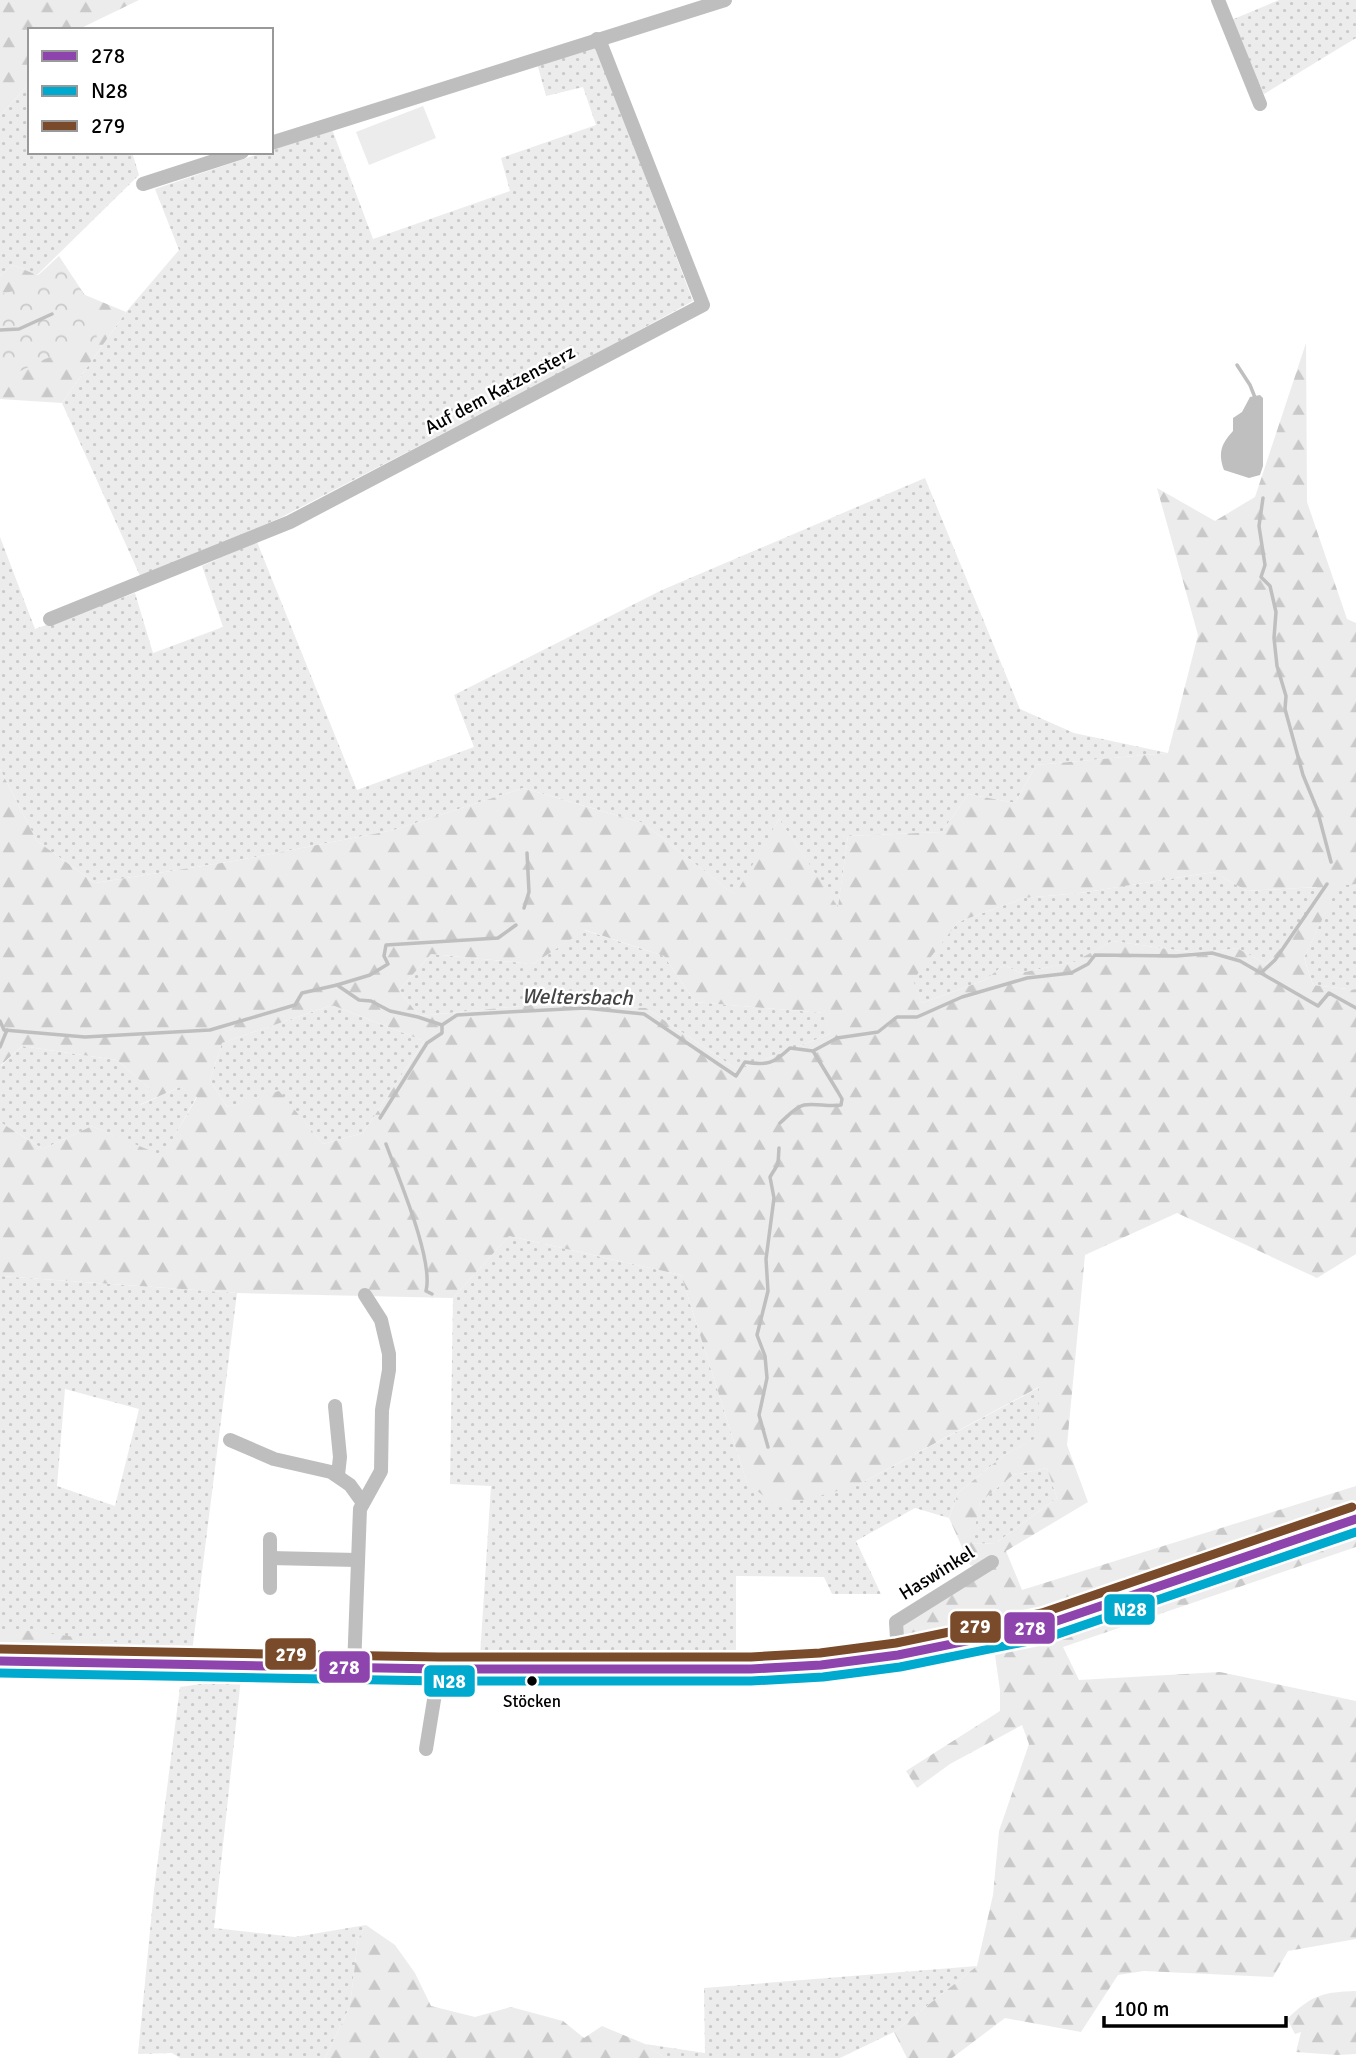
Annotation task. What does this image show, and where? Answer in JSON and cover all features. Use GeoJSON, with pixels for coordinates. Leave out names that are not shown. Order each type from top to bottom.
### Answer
{"type":"FeatureCollection","features":[{"type":"Feature","properties":{"kind":"main road"},"geometry":{"type":"LineString","coordinates":[[0,1661],[439,1669],[751,1669],[821,1665],[898,1656],[1045,1625],[1356,1519]]}},
{"type":"Feature","properties":{"kind":"street"},"geometry":{"type":"LineString","coordinates":[[273,142],[725,0]]}},
{"type":"Feature","properties":{"kind":"street"},"geometry":{"type":"LineString","coordinates":[[1218,0],[1260,104]]}},
{"type":"Feature","properties":{"kind":"street","name":"Auf dem Katzensterz"},"geometry":{"type":"LineString","coordinates":[[50,619],[290,522],[703,305],[597,39]]}},
{"type":"Feature","properties":{"kind":"street"},"geometry":{"type":"LineString","coordinates":[[144,184],[236,154]]}},
{"type":"Feature","properties":{"kind":"street"},"geometry":{"type":"LineString","coordinates":[[355,1668],[360,1509],[381,1471],[382,1410],[389,1370],[389,1354],[381,1320],[365,1295]]}},
{"type":"Feature","properties":{"kind":"street"},"geometry":{"type":"LineString","coordinates":[[335,1406],[341,1457],[338,1475]]}},
{"type":"Feature","properties":{"kind":"street"},"geometry":{"type":"LineString","coordinates":[[230,1440],[274,1459],[338,1475],[350,1485],[363,1503]]}},
{"type":"Feature","properties":{"kind":"street"},"geometry":{"type":"LineString","coordinates":[[270,1539],[270,1588]]}},
{"type":"Feature","properties":{"kind":"street"},"geometry":{"type":"LineString","coordinates":[[270,1558],[357,1560]]}},
{"type":"Feature","properties":{"kind":"street","name":"Haswinkel"},"geometry":{"type":"LineString","coordinates":[[898,1656],[896,1622],[992,1562]]}},
{"type":"Feature","properties":{"kind":"street"},"geometry":{"type":"LineString","coordinates":[[426,1749],[439,1669]]}},
{"type":"Feature","properties":{"kind":"green space"},"geometry":{"type":"Polygon","coordinates":[[[0,0],[139,0],[81,28],[28,28],[28,84],[0,116],[0,0]]]}},
{"type":"Feature","properties":{"kind":"green space"},"geometry":{"type":"Polygon","coordinates":[[[1279,0],[1356,0],[1356,38],[1264,94],[1254,80],[1229,21],[1279,0]]]}},
{"type":"Feature","properties":{"kind":"green space"},"geometry":{"type":"Polygon","coordinates":[[[595,45],[693,301],[280,518],[141,578],[62,403],[126,312],[179,250],[155,189],[258,154],[273,154],[273,149],[332,129],[373,239],[510,191],[501,158],[596,125],[583,87],[546,96],[537,63],[595,45]]]}},
{"type":"Feature","properties":{"kind":"green space"},"geometry":{"type":"Polygon","coordinates":[[[28,84],[28,154],[133,154],[139,175],[37,275],[13,265],[0,276],[0,116],[28,84]]]}},
{"type":"Feature","properties":{"kind":"green space"},"geometry":{"type":"Polygon","coordinates":[[[423,106],[436,138],[369,165],[356,132],[423,106]]]}},
{"type":"Feature","properties":{"kind":"green space"},"geometry":{"type":"Polygon","coordinates":[[[59,256],[86,297],[98,341],[45,359],[0,381],[0,294],[25,285],[59,256]]]}},
{"type":"Feature","properties":{"kind":"green space"},"geometry":{"type":"Polygon","coordinates":[[[13,265],[126,312],[62,403],[0,399],[0,276],[13,265]]]}},
{"type":"Feature","properties":{"kind":"green space"},"geometry":{"type":"Polygon","coordinates":[[[1306,343],[1307,502],[1347,619],[1356,623],[1356,884],[1338,886],[1304,958],[1313,985],[1356,990],[1356,1254],[1317,1278],[1177,1213],[1085,1255],[1067,1445],[1088,1502],[1006,1551],[1022,1590],[1356,1486],[1356,1547],[1063,1647],[1079,1680],[1220,1672],[1356,1701],[1356,1939],[1288,1951],[1273,1977],[1144,1971],[1118,1975],[1081,2032],[1005,2018],[952,2058],[907,2058],[894,2032],[977,1966],[993,1895],[999,1831],[1029,1744],[1022,1725],[950,1764],[917,1788],[906,1771],[1000,1711],[1000,1690],[994,1648],[905,1646],[900,1623],[984,1568],[970,1565],[949,1518],[958,1493],[1004,1455],[1038,1437],[1039,1387],[856,1486],[778,1507],[747,1483],[681,1275],[509,1236],[453,1298],[237,1293],[0,1276],[0,1122],[43,1149],[92,1126],[163,1156],[197,1097],[180,1087],[139,1105],[150,1089],[117,1060],[22,1046],[0,1066],[0,769],[37,841],[95,883],[234,861],[394,830],[523,788],[643,823],[735,895],[779,819],[838,907],[848,836],[942,832],[968,794],[1015,803],[1036,765],[1168,753],[1198,635],[1157,488],[1215,521],[1255,497],[1306,343]],[[1214,872],[1080,893],[1024,898],[958,922],[913,980],[922,1003],[985,980],[1004,965],[1020,973],[1074,962],[1112,941],[1203,954],[1237,948],[1266,964],[1302,925],[1317,887],[1247,891],[1214,872]],[[585,930],[533,964],[431,954],[399,990],[419,1016],[530,1005],[646,1008],[738,1070],[830,1034],[823,1013],[695,1002],[664,956],[585,930]],[[332,1005],[222,1043],[210,1080],[227,1107],[279,1091],[323,1144],[363,1133],[424,1041],[332,1005]],[[1047,1468],[1013,1475],[980,1502],[972,1544],[996,1543],[1057,1498],[1047,1468]]]}},
{"type":"Feature","properties":{"kind":"green space"},"geometry":{"type":"Polygon","coordinates":[[[925,478],[1020,709],[1074,733],[1168,753],[1036,765],[1015,803],[968,794],[942,832],[848,836],[838,908],[779,819],[736,896],[643,823],[523,788],[394,830],[234,861],[95,883],[37,841],[0,769],[0,537],[35,629],[135,593],[153,653],[223,627],[202,566],[257,542],[357,790],[474,747],[454,695],[662,590],[925,478]]]}},
{"type":"Feature","properties":{"kind":"green space"},"geometry":{"type":"Polygon","coordinates":[[[1214,872],[1247,891],[1318,887],[1302,925],[1266,964],[1237,948],[1203,954],[1112,941],[1075,962],[1020,973],[1004,965],[985,980],[922,1003],[912,980],[958,922],[1024,898],[1080,893],[1214,872]]]}},
{"type":"Feature","properties":{"kind":"green space"},"geometry":{"type":"Polygon","coordinates":[[[1356,884],[1356,990],[1313,985],[1304,958],[1338,885],[1356,884]]]}},
{"type":"Feature","properties":{"kind":"green space"},"geometry":{"type":"Polygon","coordinates":[[[584,930],[664,956],[695,1002],[824,1013],[830,1034],[738,1070],[646,1008],[530,1005],[419,1016],[399,990],[431,954],[533,964],[584,930]]]}},
{"type":"Feature","properties":{"kind":"green space"},"geometry":{"type":"Polygon","coordinates":[[[332,1005],[424,1041],[363,1133],[323,1144],[279,1092],[227,1107],[210,1080],[222,1043],[332,1005]]]}},
{"type":"Feature","properties":{"kind":"green space"},"geometry":{"type":"Polygon","coordinates":[[[22,1046],[117,1060],[150,1089],[140,1105],[180,1087],[197,1096],[163,1157],[92,1126],[43,1149],[0,1122],[0,1064],[1,1066],[22,1046]]]}},
{"type":"Feature","properties":{"kind":"green space"},"geometry":{"type":"Polygon","coordinates":[[[509,1236],[681,1275],[747,1483],[856,1486],[1040,1387],[1039,1437],[1004,1455],[958,1493],[949,1518],[915,1508],[856,1541],[881,1594],[832,1594],[824,1577],[736,1576],[736,1659],[480,1656],[491,1486],[450,1484],[453,1298],[509,1236]]]}},
{"type":"Feature","properties":{"kind":"green space"},"geometry":{"type":"Polygon","coordinates":[[[0,1276],[237,1293],[192,1652],[0,1629],[0,1276]],[[65,1389],[57,1486],[115,1506],[139,1409],[65,1389]]]}},
{"type":"Feature","properties":{"kind":"green space"},"geometry":{"type":"Polygon","coordinates":[[[1047,1468],[1057,1498],[996,1543],[971,1544],[980,1502],[1013,1475],[1047,1468]]]}},
{"type":"Feature","properties":{"kind":"green space"},"geometry":{"type":"Polygon","coordinates":[[[0,1629],[14,1629],[192,1652],[0,1647],[0,1629]]]}},
{"type":"Feature","properties":{"kind":"green space"},"geometry":{"type":"Polygon","coordinates":[[[241,1678],[214,1928],[295,1937],[366,1925],[358,1939],[350,2006],[325,2058],[180,2058],[172,2053],[138,2054],[154,1890],[180,1687],[241,1678]]]}},
{"type":"Feature","properties":{"kind":"green space"},"geometry":{"type":"Polygon","coordinates":[[[366,1925],[395,1945],[415,1973],[431,2006],[475,2017],[511,2007],[563,2021],[584,2038],[602,2026],[645,2044],[665,2058],[325,2058],[350,2006],[358,1939],[366,1925]]]}},
{"type":"Feature","properties":{"kind":"green space"},"geometry":{"type":"Polygon","coordinates":[[[977,1966],[894,2032],[840,2058],[665,2058],[645,2044],[705,2053],[704,1988],[977,1966]]]}},
{"type":"Feature","properties":{"kind":"green space"},"geometry":{"type":"Polygon","coordinates":[[[1356,1991],[1356,2054],[1296,2052],[1301,2032],[1295,2034],[1287,2019],[1318,1996],[1356,1991]]]}},
{"type":"Feature","properties":{"kind":"shaded area"},"geometry":{"type":"Polygon","coordinates":[[[1260,395],[1263,398],[1263,466],[1260,475],[1249,478],[1224,470],[1221,454],[1223,445],[1233,431],[1233,418],[1242,412],[1250,397],[1260,395]]]}},
{"type":"Feature","properties":{"kind":"waterway"},"geometry":{"type":"LineString","coordinates":[[0,330],[19,329],[52,314]]}},
{"type":"Feature","properties":{"kind":"waterway"},"geometry":{"type":"LineString","coordinates":[[1237,365],[1256,400]]}},
{"type":"Feature","properties":{"kind":"waterway"},"geometry":{"type":"LineString","coordinates":[[1263,498],[1259,526],[1265,565],[1261,577],[1270,586],[1276,612],[1274,638],[1277,666],[1286,696],[1285,709],[1331,862]]}},
{"type":"Feature","properties":{"kind":"waterway"},"geometry":{"type":"LineString","coordinates":[[524,908],[529,892],[527,853]]}},
{"type":"Feature","properties":{"kind":"waterway"},"geometry":{"type":"LineString","coordinates":[[1262,972],[1275,960],[1327,884]]}},
{"type":"Feature","properties":{"kind":"waterway"},"geometry":{"type":"LineString","coordinates":[[337,985],[370,975],[388,964],[384,956],[386,945],[498,938],[516,925]]}},
{"type":"Feature","properties":{"kind":"waterway","name":"Weltersbach"},"geometry":{"type":"LineString","coordinates":[[0,1021],[4,1030],[85,1037],[210,1030],[295,1005],[302,993],[337,985],[359,1000],[371,1001],[390,1011],[442,1025],[457,1015],[508,1012],[585,1008],[644,1014],[736,1076],[745,1062],[770,1062],[790,1048],[813,1051],[837,1038],[878,1032],[897,1017],[917,1017],[962,997],[1027,978],[1071,973],[1088,964],[1095,955],[1176,956],[1212,953],[1240,961],[1318,1006],[1329,993],[1356,1008]]}},
{"type":"Feature","properties":{"kind":"waterway"},"geometry":{"type":"LineString","coordinates":[[380,1118],[427,1043],[442,1033],[442,1026]]}},
{"type":"Feature","properties":{"kind":"waterway"},"geometry":{"type":"LineString","coordinates":[[0,1047],[7,1030]]}},
{"type":"Feature","properties":{"kind":"waterway"},"geometry":{"type":"LineString","coordinates":[[780,1123],[804,1105],[841,1105],[842,1099],[813,1051]]}},
{"type":"Feature","properties":{"kind":"waterway"},"geometry":{"type":"LineString","coordinates":[[386,1144],[420,1240],[425,1260],[426,1291],[432,1294]]}},
{"type":"Feature","properties":{"kind":"waterway"},"geometry":{"type":"LineString","coordinates":[[768,1447],[759,1415],[767,1378],[765,1356],[757,1335],[768,1291],[766,1259],[774,1198],[770,1177],[778,1164],[779,1148]]}},
{"type":"Feature","properties":{"kind":"transit line","name":"279"},"geometry":{"type":"LineString","coordinates":[[0,1649],[439,1657],[751,1657],[820,1653],[896,1643],[1042,1613],[1352,1507]]}},
{"type":"Feature","properties":{"kind":"transit line","name":"278"},"geometry":{"type":"LineString","coordinates":[[0,1661],[439,1669],[751,1669],[821,1665],[898,1655],[1045,1625],[1356,1519]]}},
{"type":"Feature","properties":{"kind":"transit line","name":"N28"},"geometry":{"type":"LineString","coordinates":[[0,1673],[439,1681],[751,1681],[823,1677],[900,1667],[1049,1637],[1356,1532]]}},
{"type":"Feature","properties":{"kind":"place","name":"Stöcken"},"geometry":{"type":"Point","coordinates":[532,1681]}}]}
